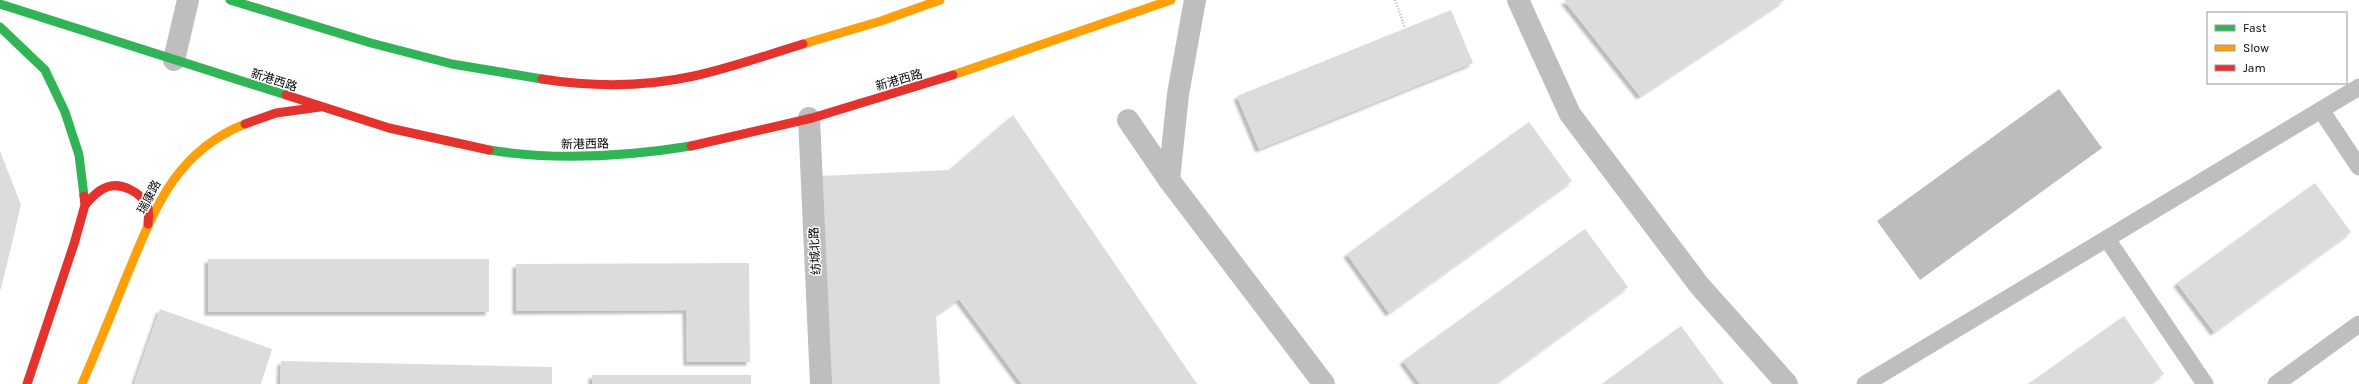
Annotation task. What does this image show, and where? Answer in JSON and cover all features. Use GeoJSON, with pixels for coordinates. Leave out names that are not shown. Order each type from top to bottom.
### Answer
{"type":"FeatureCollection","features":[{"type":"Feature","properties":{"kind":"main road"},"geometry":{"type":"LineString","coordinates":[[230,0],[371,43],[452,64],[580,85],[635,85],[695,76],[881,21],[940,0]]}},
{"type":"Feature","properties":{"kind":"main road","name":"新港西路"},"geometry":{"type":"LineString","coordinates":[[0,4],[14,4],[174,60],[320,107],[449,144],[546,157],[612,156],[690,146],[774,128],[938,82],[1045,46],[1171,0]]}},
{"type":"Feature","properties":{"kind":"main road"},"geometry":{"type":"LineString","coordinates":[[0,27],[19,43],[45,70],[65,112],[80,155],[85,205],[74,244],[27,384]]}},
{"type":"Feature","properties":{"kind":"main road","name":"瑞康路"},"geometry":{"type":"LineString","coordinates":[[82,384],[148,224],[169,184],[194,154],[220,134],[251,120],[295,109],[320,107]]}},
{"type":"Feature","properties":{"kind":"main road"},"geometry":{"type":"LineString","coordinates":[[85,205],[105,187],[123,186],[137,193],[148,207],[148,224]]}},
{"type":"Feature","properties":{"kind":"street"},"geometry":{"type":"LineString","coordinates":[[174,60],[188,0]]}},
{"type":"Feature","properties":{"kind":"street"},"geometry":{"type":"LineString","coordinates":[[1169,180],[1178,94],[1195,0]]}},
{"type":"Feature","properties":{"kind":"street"},"geometry":{"type":"LineString","coordinates":[[1518,0],[1570,114],[1699,285],[1787,384]]}},
{"type":"Feature","properties":{"kind":"street","name":"纺城北路"},"geometry":{"type":"LineString","coordinates":[[809,118],[821,384]]}},
{"type":"Feature","properties":{"kind":"street"},"geometry":{"type":"LineString","coordinates":[[1128,120],[1169,180],[1324,384]]}},
{"type":"Feature","properties":{"kind":"lane"},"geometry":{"type":"LineString","coordinates":[[1865,384],[2359,87]]}},
{"type":"Feature","properties":{"kind":"lane"},"geometry":{"type":"LineString","coordinates":[[2321,110],[2359,167]]}},
{"type":"Feature","properties":{"kind":"lane"},"geometry":{"type":"LineString","coordinates":[[2107,239],[2205,384]]}},
{"type":"Feature","properties":{"kind":"lane"},"geometry":{"type":"LineString","coordinates":[[2276,384],[2359,324]]}},
{"type":"Feature","properties":{"kind":"path"},"geometry":{"type":"LineString","coordinates":[[1394,0],[1405,28]]}},
{"type":"Feature","properties":{"kind":"shaded area"},"geometry":{"type":"Polygon","coordinates":[[[2059,89],[2102,148],[1920,280],[1877,221],[2059,89]]]}},
{"type":"Feature","properties":{"kind":"building"},"geometry":{"type":"Polygon","coordinates":[[[1564,0],[1785,0],[1640,96],[1564,0]]]}},
{"type":"Feature","properties":{"kind":"building"},"geometry":{"type":"Polygon","coordinates":[[[1451,10],[1473,63],[1259,149],[1237,96],[1451,10]]]}},
{"type":"Feature","properties":{"kind":"building"},"geometry":{"type":"Polygon","coordinates":[[[1013,115],[1197,384],[1022,384],[959,299],[936,315],[940,384],[832,384],[820,176],[949,170],[1013,115]]]}},
{"type":"Feature","properties":{"kind":"building"},"geometry":{"type":"Polygon","coordinates":[[[1529,122],[1572,181],[1389,313],[1347,254],[1529,122]]]}},
{"type":"Feature","properties":{"kind":"building"},"geometry":{"type":"Polygon","coordinates":[[[0,151],[21,205],[1,289],[0,289],[0,151]]]}},
{"type":"Feature","properties":{"kind":"building"},"geometry":{"type":"Polygon","coordinates":[[[2315,183],[2351,232],[2214,332],[2177,283],[2315,183]]]}},
{"type":"Feature","properties":{"kind":"building"},"geometry":{"type":"Polygon","coordinates":[[[1585,229],[1628,287],[1495,384],[1420,384],[1403,361],[1585,229]]]}},
{"type":"Feature","properties":{"kind":"building"},"geometry":{"type":"Polygon","coordinates":[[[208,259],[489,259],[489,312],[208,312],[208,259]]]}},
{"type":"Feature","properties":{"kind":"building"},"geometry":{"type":"Polygon","coordinates":[[[749,263],[750,362],[687,362],[686,310],[516,311],[516,264],[749,263]]]}},
{"type":"Feature","properties":{"kind":"building"},"geometry":{"type":"Polygon","coordinates":[[[160,309],[272,349],[261,384],[134,384],[160,309]]]}},
{"type":"Feature","properties":{"kind":"building"},"geometry":{"type":"Polygon","coordinates":[[[2124,316],[2164,374],[2150,384],[2028,384],[2124,316]]]}},
{"type":"Feature","properties":{"kind":"building"},"geometry":{"type":"Polygon","coordinates":[[[1681,326],[1724,384],[1602,384],[1681,326]]]}},
{"type":"Feature","properties":{"kind":"building"},"geometry":{"type":"Polygon","coordinates":[[[281,361],[552,367],[552,384],[280,384],[281,361]]]}},
{"type":"Feature","properties":{"kind":"building"},"geometry":{"type":"Polygon","coordinates":[[[592,375],[751,375],[751,384],[592,384],[592,375]]]}},
{"type":"Feature","properties":{"kind":"traffic: fast"},"geometry":{"type":"LineString","coordinates":[[230,0],[371,43],[452,64],[542,79]]}},
{"type":"Feature","properties":{"kind":"traffic: fast"},"geometry":{"type":"LineString","coordinates":[[0,4],[286,95]]}},
{"type":"Feature","properties":{"kind":"traffic: fast"},"geometry":{"type":"LineString","coordinates":[[0,27],[45,70],[65,112],[79,155],[84,196]]}},
{"type":"Feature","properties":{"kind":"traffic: fast"},"geometry":{"type":"LineString","coordinates":[[489,150],[540,156],[590,156],[640,153],[691,146]]}},
{"type":"Feature","properties":{"kind":"traffic: slow"},"geometry":{"type":"LineString","coordinates":[[803,44],[881,21],[940,0]]}},
{"type":"Feature","properties":{"kind":"traffic: slow"},"geometry":{"type":"LineString","coordinates":[[953,75],[1171,0]]}},
{"type":"Feature","properties":{"kind":"traffic: slow"},"geometry":{"type":"LineString","coordinates":[[82,384],[145,232],[168,188],[182,169],[199,151],[220,136],[245,124]]}},
{"type":"Feature","properties":{"kind":"traffic: jam"},"geometry":{"type":"LineString","coordinates":[[542,79],[561,82],[618,85],[675,80],[708,73],[803,44]]}},
{"type":"Feature","properties":{"kind":"traffic: jam"},"geometry":{"type":"LineString","coordinates":[[691,146],[812,118],[953,75]]}},
{"type":"Feature","properties":{"kind":"traffic: jam"},"geometry":{"type":"LineString","coordinates":[[286,95],[389,128],[489,150]]}},
{"type":"Feature","properties":{"kind":"traffic: jam"},"geometry":{"type":"LineString","coordinates":[[245,124],[276,113],[320,107]]}},
{"type":"Feature","properties":{"kind":"traffic: jam"},"geometry":{"type":"LineString","coordinates":[[85,205],[95,194],[104,188],[112,186],[124,187],[135,192],[144,200],[149,212],[148,224]]}},
{"type":"Feature","properties":{"kind":"traffic: jam"},"geometry":{"type":"LineString","coordinates":[[27,384],[74,244],[85,205],[84,196]]}}]}
